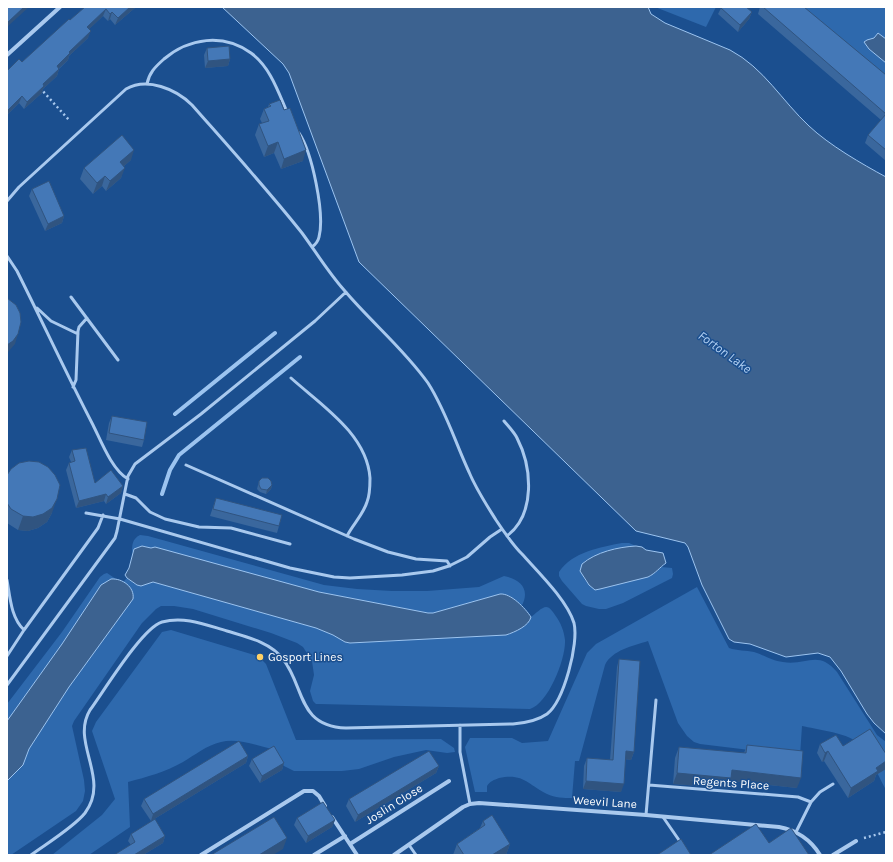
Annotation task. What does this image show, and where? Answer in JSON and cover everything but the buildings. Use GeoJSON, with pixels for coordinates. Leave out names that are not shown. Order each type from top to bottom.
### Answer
{"type":"FeatureCollection","features":[{"type":"Feature","properties":{"kind":"street"},"geometry":{"type":"LineString","coordinates":[[7,55],[60,7]]}},
{"type":"Feature","properties":{"kind":"street","name":"Joslin Close"},"geometry":{"type":"LineString","coordinates":[[350,844],[449,782]]}},
{"type":"Feature","properties":{"kind":"street"},"geometry":{"type":"LineString","coordinates":[[201,855],[304,791],[313,791],[319,796],[357,855]]}},
{"type":"Feature","properties":{"kind":"street","name":"Weevil Lane"},"geometry":{"type":"LineString","coordinates":[[394,855],[470,804],[485,803],[646,815],[787,828],[796,832],[811,844],[820,855]]}},
{"type":"Feature","properties":{"kind":"street"},"geometry":{"type":"LineString","coordinates":[[314,855],[345,836]]}},
{"type":"Feature","properties":{"kind":"street"},"geometry":{"type":"LineString","coordinates":[[833,855],[856,841]]}},
{"type":"Feature","properties":{"kind":"lane"},"geometry":{"type":"LineString","coordinates":[[147,84],[149,75],[154,69],[177,50],[199,41],[227,41],[251,53],[264,65],[290,118]]}},
{"type":"Feature","properties":{"kind":"lane"},"geometry":{"type":"LineString","coordinates":[[7,201],[19,187],[119,94],[134,85],[147,84],[174,92],[188,101],[239,157],[312,247],[346,292],[403,353],[427,382],[442,407],[472,478],[507,536],[544,579],[570,613],[575,629],[574,650],[559,696],[553,707],[546,714],[534,720],[522,723],[350,728],[331,725],[316,717],[308,709],[301,698],[286,663],[277,652],[268,646],[247,637],[194,621],[176,620],[161,622],[151,629],[138,643],[90,710],[86,718],[83,733],[94,780],[92,796],[88,808],[77,822],[31,855]]}},
{"type":"Feature","properties":{"kind":"lane"},"geometry":{"type":"LineString","coordinates":[[296,128],[304,140],[314,171],[319,202],[321,223],[320,234],[318,241],[312,247]]}},
{"type":"Feature","properties":{"kind":"lane"},"geometry":{"type":"LineString","coordinates":[[7,256],[17,271],[73,387],[109,456],[119,472],[128,479]]}},
{"type":"Feature","properties":{"kind":"lane"},"geometry":{"type":"LineString","coordinates":[[7,685],[110,546],[116,535],[131,469],[137,462],[201,414],[316,321],[346,292]]}},
{"type":"Feature","properties":{"kind":"lane"},"geometry":{"type":"LineString","coordinates":[[71,297],[118,360]]}},
{"type":"Feature","properties":{"kind":"lane"},"geometry":{"type":"LineString","coordinates":[[33,304],[48,319],[66,330],[78,334]]}},
{"type":"Feature","properties":{"kind":"lane"},"geometry":{"type":"LineString","coordinates":[[73,387],[76,380],[79,327],[87,318]]}},
{"type":"Feature","properties":{"kind":"lane"},"geometry":{"type":"LineString","coordinates":[[291,378],[348,429],[360,446],[367,460],[370,485],[368,501],[364,510],[352,525],[347,536]]}},
{"type":"Feature","properties":{"kind":"lane"},"geometry":{"type":"LineString","coordinates":[[504,421],[516,436],[520,445],[525,460],[529,491],[524,515],[515,529],[507,536]]}},
{"type":"Feature","properties":{"kind":"lane"},"geometry":{"type":"LineString","coordinates":[[186,465],[347,536],[394,554],[416,559],[447,561],[450,566]]}},
{"type":"Feature","properties":{"kind":"lane"},"geometry":{"type":"LineString","coordinates":[[125,494],[136,498],[150,512],[165,519],[199,526],[231,528],[290,544]]}},
{"type":"Feature","properties":{"kind":"lane"},"geometry":{"type":"LineString","coordinates":[[86,513],[120,519],[278,565],[334,577],[385,577],[427,572],[450,566],[471,554],[502,528]]}},
{"type":"Feature","properties":{"kind":"lane"},"geometry":{"type":"LineString","coordinates":[[7,656],[24,630],[98,528],[103,515]]}},
{"type":"Feature","properties":{"kind":"lane"},"geometry":{"type":"LineString","coordinates":[[7,580],[14,614],[18,624],[24,630]]}},
{"type":"Feature","properties":{"kind":"lane"},"geometry":{"type":"LineString","coordinates":[[646,815],[656,700]]}},
{"type":"Feature","properties":{"kind":"lane"},"geometry":{"type":"LineString","coordinates":[[460,725],[460,752],[470,804]]}},
{"type":"Feature","properties":{"kind":"lane"},"geometry":{"type":"LineString","coordinates":[[796,832],[811,802],[820,792],[833,784]]}},
{"type":"Feature","properties":{"kind":"lane","name":"Regents Place"},"geometry":{"type":"LineString","coordinates":[[649,785],[798,797],[811,802]]}},
{"type":"Feature","properties":{"kind":"lane"},"geometry":{"type":"LineString","coordinates":[[664,817],[684,849]]}},
{"type":"Feature","properties":{"kind":"lane"},"geometry":{"type":"LineString","coordinates":[[409,845],[416,855]]}},
{"type":"Feature","properties":{"kind":"path"},"geometry":{"type":"LineString","coordinates":[[37,84],[69,120]]}},
{"type":"Feature","properties":{"kind":"path"},"geometry":{"type":"LineString","coordinates":[[856,841],[886,832]]}},
{"type":"Feature","properties":{"kind":"shaded area"},"geometry":{"type":"Polygon","coordinates":[[[655,7],[716,7],[706,27],[655,7]]]}},
{"type":"Feature","properties":{"kind":"shaded area"},"geometry":{"type":"Polygon","coordinates":[[[791,7],[886,7],[886,85],[791,7]]]}},
{"type":"Feature","properties":{"kind":"shaded area"},"geometry":{"type":"Polygon","coordinates":[[[140,535],[324,585],[357,589],[427,591],[479,587],[504,576],[510,577],[523,586],[525,595],[521,607],[510,596],[500,594],[433,613],[428,613],[319,592],[142,546],[134,549],[132,553],[132,545],[134,540],[140,535]]]}},
{"type":"Feature","properties":{"kind":"shaded area"},"geometry":{"type":"Polygon","coordinates":[[[622,543],[629,543],[636,546],[616,549],[585,561],[583,577],[594,589],[600,589],[648,577],[661,567],[672,568],[672,578],[623,603],[606,609],[599,609],[582,604],[562,581],[559,576],[559,572],[565,565],[579,555],[596,549],[622,543]]]}},
{"type":"Feature","properties":{"kind":"shaded area"},"geometry":{"type":"Polygon","coordinates":[[[107,573],[116,579],[111,579],[101,585],[62,644],[7,721],[7,704],[62,632],[100,577],[107,573]]]}},
{"type":"Feature","properties":{"kind":"shaded area"},"geometry":{"type":"Polygon","coordinates":[[[127,578],[138,585],[153,582],[316,628],[350,643],[427,639],[530,620],[531,617],[541,609],[547,607],[553,612],[562,627],[565,648],[555,680],[543,699],[530,709],[316,704],[313,701],[310,691],[314,675],[312,661],[303,647],[297,643],[271,633],[193,609],[174,606],[161,606],[142,623],[72,726],[84,780],[85,791],[83,801],[76,811],[11,855],[7,855],[7,781],[23,765],[29,749],[69,687],[133,599],[131,589],[123,582],[127,578]]]}},
{"type":"Feature","properties":{"kind":"shaded area"},"geometry":{"type":"Polygon","coordinates":[[[697,587],[729,648],[754,652],[783,662],[791,663],[812,660],[824,661],[837,672],[877,735],[886,742],[886,790],[864,750],[854,740],[836,733],[802,726],[800,756],[694,742],[687,736],[678,723],[648,641],[618,652],[608,660],[605,665],[579,761],[575,761],[572,798],[560,798],[550,795],[520,778],[514,777],[499,778],[488,784],[487,792],[475,792],[465,747],[470,738],[512,738],[522,743],[548,741],[587,653],[596,644],[697,587]]]}},
{"type":"Feature","properties":{"kind":"shaded area"},"geometry":{"type":"Polygon","coordinates":[[[171,630],[258,656],[266,664],[296,740],[441,739],[454,748],[455,752],[447,753],[426,750],[394,757],[359,769],[342,771],[294,771],[284,766],[272,749],[240,741],[216,743],[169,769],[128,782],[130,827],[89,855],[52,855],[102,815],[115,799],[92,731],[96,722],[162,632],[171,630]]]}},
{"type":"Feature","properties":{"kind":"water","name":"Forton Lake"},"geometry":{"type":"Polygon","coordinates":[[[222,7],[648,7],[651,14],[665,23],[730,50],[742,57],[763,75],[799,116],[817,133],[846,154],[886,177],[886,734],[867,714],[841,671],[830,657],[818,653],[786,657],[750,644],[734,642],[729,639],[702,585],[688,547],[685,543],[636,531],[359,262],[289,73],[283,64],[222,7]]]}},
{"type":"Feature","properties":{"kind":"water"},"geometry":{"type":"Polygon","coordinates":[[[878,33],[886,39],[886,63],[869,49],[864,42],[874,38],[878,33]]]}},
{"type":"Feature","properties":{"kind":"water"},"geometry":{"type":"Polygon","coordinates":[[[142,546],[151,548],[155,547],[319,592],[428,613],[433,613],[504,594],[513,598],[531,617],[525,626],[506,635],[350,643],[316,628],[153,582],[141,586],[137,585],[125,575],[129,568],[134,549],[142,546]]]}},
{"type":"Feature","properties":{"kind":"water"},"geometry":{"type":"Polygon","coordinates":[[[636,546],[642,547],[646,550],[663,553],[666,563],[648,577],[595,590],[589,585],[580,571],[582,564],[600,553],[636,546]]]}},
{"type":"Feature","properties":{"kind":"water"},"geometry":{"type":"Polygon","coordinates":[[[111,579],[119,580],[127,584],[132,591],[133,599],[69,687],[29,749],[23,765],[7,781],[7,721],[62,644],[101,585],[111,579]]]}},
{"type":"Feature","properties":{"kind":"waterway"},"geometry":{"type":"LineString","coordinates":[[175,414],[275,333]]}},
{"type":"Feature","properties":{"kind":"waterway"},"geometry":{"type":"LineString","coordinates":[[162,494],[170,470],[179,455],[300,357]]}},
{"type":"Feature","properties":{"kind":"place","name":"Gosport Lines"},"geometry":{"type":"Point","coordinates":[260,657]}}]}
